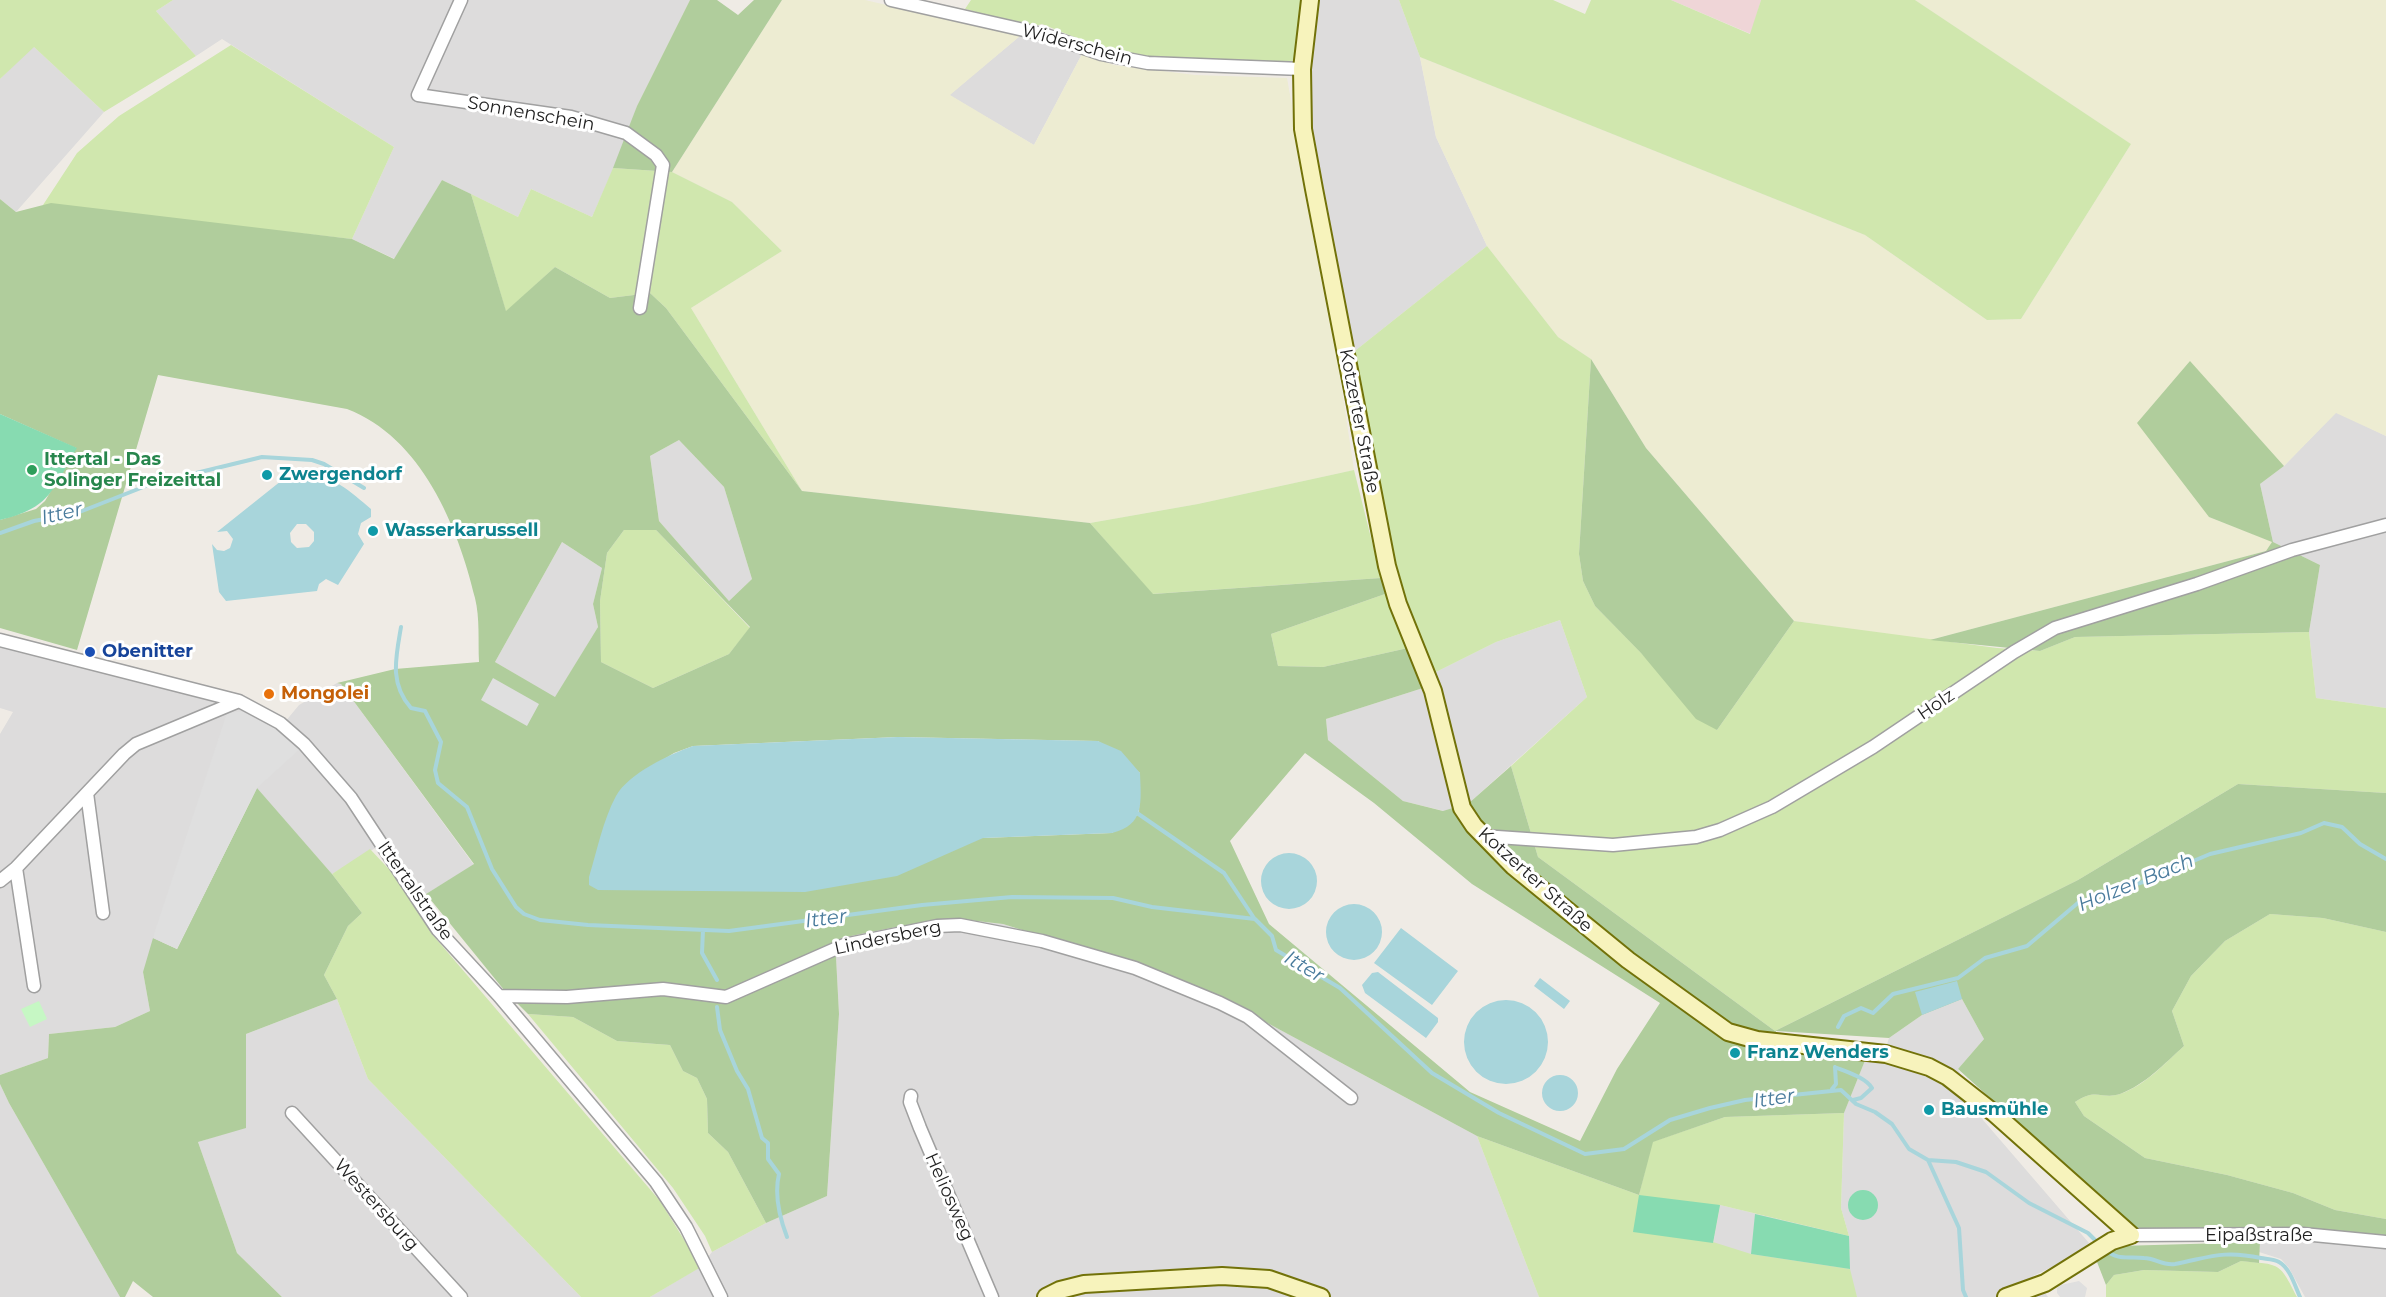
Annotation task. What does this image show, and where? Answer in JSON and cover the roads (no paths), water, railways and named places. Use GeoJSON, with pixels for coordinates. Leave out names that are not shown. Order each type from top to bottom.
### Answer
{"type":"FeatureCollection","features":[{"type":"Feature","properties":{"kind":"street","name":"Sonnenschein"},"geometry":{"type":"LineString","coordinates":[[461,0],[418,95],[571,117],[626,133],[656,155],[663,165],[640,308]]}},
{"type":"Feature","properties":{"kind":"street","name":"Widerschein"},"geometry":{"type":"LineString","coordinates":[[891,0],[1046,35],[1101,54],[1148,63],[1302,69]]}},
{"type":"Feature","properties":{"kind":"street","name":"Kotzerter Straße"},"geometry":{"type":"LineString","coordinates":[[1310,0],[1302,69],[1303,129],[1388,566],[1398,604],[1433,691],[1462,808],[1483,836],[1507,860],[1565,910],[1713,1023],[1741,1037],[1886,1054],[1929,1067],[1973,1095],[2131,1235]]}},
{"type":"Feature","properties":{"kind":"street","name":"Holz"},"geometry":{"type":"LineString","coordinates":[[1483,836],[1613,845],[1696,837],[1719,830],[1772,807],[1873,747],[2014,652],[2055,628],[2198,584],[2311,544],[2386,525]]}},
{"type":"Feature","properties":{"kind":"street","name":"Ittertalstraße"},"geometry":{"type":"LineString","coordinates":[[0,640],[239,701],[280,723],[319,760],[351,798],[438,930],[499,996],[656,1182],[686,1227],[721,1297]]}},
{"type":"Feature","properties":{"kind":"street"},"geometry":{"type":"LineString","coordinates":[[0,881],[16,868],[136,744],[239,701]]}},
{"type":"Feature","properties":{"kind":"street"},"geometry":{"type":"LineString","coordinates":[[87,793],[103,913]]}},
{"type":"Feature","properties":{"kind":"street"},"geometry":{"type":"LineString","coordinates":[[16,868],[34,986]]}},
{"type":"Feature","properties":{"kind":"street","name":"Lindersberg"},"geometry":{"type":"LineString","coordinates":[[499,996],[567,998],[663,989],[726,997],[838,947],[937,926],[960,924],[1042,941],[1104,959],[1221,1002],[1248,1017],[1351,1098]]}},
{"type":"Feature","properties":{"kind":"street","name":"Heliosweg"},"geometry":{"type":"LineString","coordinates":[[911,1096],[910,1102],[923,1137],[993,1297]]}},
{"type":"Feature","properties":{"kind":"street","name":"Westersburg"},"geometry":{"type":"LineString","coordinates":[[292,1113],[460,1297]]}},
{"type":"Feature","properties":{"kind":"street","name":"Eipaßstraße"},"geometry":{"type":"LineString","coordinates":[[2131,1235],[2303,1234],[2386,1242]]}},
{"type":"Feature","properties":{"kind":"street"},"geometry":{"type":"LineString","coordinates":[[2006,1297],[2045,1283],[2112,1241],[2131,1235]]}},
{"type":"Feature","properties":{"kind":"street"},"geometry":{"type":"LineString","coordinates":[[1046,1297],[1060,1290],[1084,1284],[1222,1276],[1269,1279],[1321,1297]]}},
{"type":"Feature","properties":{"kind":"water"},"geometry":{"type":"Polygon","coordinates":[[[305,472],[314,473],[332,480],[356,496],[371,509],[371,517],[361,523],[358,534],[364,544],[338,585],[326,579],[319,584],[317,591],[226,601],[219,592],[212,544],[217,550],[224,551],[230,548],[233,539],[227,531],[217,532],[286,477],[305,472]],[[297,524],[290,533],[291,542],[297,548],[309,547],[314,541],[314,532],[306,524],[297,524]]]}},
{"type":"Feature","properties":{"kind":"water"},"geometry":{"type":"Polygon","coordinates":[[[898,737],[1098,741],[1121,751],[1140,773],[1139,811],[1130,824],[1112,833],[983,838],[897,876],[805,892],[598,890],[589,885],[589,877],[607,815],[616,796],[630,780],[673,754],[693,746],[898,737]]]}},
{"type":"Feature","properties":{"kind":"water"},"geometry":{"type":"Polygon","coordinates":[[[1283,853],[1295,853],[1305,857],[1313,865],[1317,881],[1313,897],[1305,905],[1295,909],[1283,909],[1273,905],[1265,897],[1261,887],[1261,875],[1265,865],[1273,857],[1283,853]]]}},
{"type":"Feature","properties":{"kind":"water"},"geometry":{"type":"Polygon","coordinates":[[[1348,904],[1360,904],[1370,908],[1378,916],[1382,932],[1378,948],[1370,956],[1360,960],[1348,960],[1338,956],[1330,948],[1326,938],[1326,926],[1330,916],[1338,908],[1348,904]]]}},
{"type":"Feature","properties":{"kind":"water"},"geometry":{"type":"Polygon","coordinates":[[[1401,928],[1458,971],[1432,1005],[1374,963],[1401,928]]]}},
{"type":"Feature","properties":{"kind":"water"},"geometry":{"type":"Polygon","coordinates":[[[1378,972],[1438,1018],[1438,1022],[1426,1038],[1365,993],[1362,985],[1372,973],[1378,972]]]}},
{"type":"Feature","properties":{"kind":"water"},"geometry":{"type":"Polygon","coordinates":[[[1540,978],[1570,1001],[1564,1009],[1534,986],[1540,978]]]}},
{"type":"Feature","properties":{"kind":"water"},"geometry":{"type":"Polygon","coordinates":[[[1957,981],[1962,999],[1922,1015],[1915,992],[1957,981]]]}},
{"type":"Feature","properties":{"kind":"water"},"geometry":{"type":"Polygon","coordinates":[[[1506,1000],[1522,1003],[1536,1012],[1545,1026],[1548,1042],[1545,1058],[1536,1072],[1522,1081],[1506,1084],[1490,1081],[1476,1072],[1467,1058],[1464,1042],[1467,1026],[1476,1012],[1490,1003],[1506,1000]]]}},
{"type":"Feature","properties":{"kind":"water"},"geometry":{"type":"Polygon","coordinates":[[[1560,1075],[1573,1080],[1578,1093],[1573,1106],[1560,1111],[1547,1106],[1542,1093],[1547,1080],[1560,1075]]]}},
{"type":"Feature","properties":{"kind":"waterway","name":"Itter"},"geometry":{"type":"LineString","coordinates":[[0,533],[34,521],[77,513],[151,484],[262,457],[312,460],[324,464],[364,488]]}},
{"type":"Feature","properties":{"kind":"waterway","name":"Itter"},"geometry":{"type":"LineString","coordinates":[[401,627],[396,659],[399,689],[411,708],[425,711],[441,742],[435,770],[438,783],[467,807],[492,869],[516,907],[524,914],[540,920],[588,925],[729,931],[922,905],[1012,897],[1113,898],[1152,907],[1255,919],[1272,936],[1276,950],[1340,988],[1432,1073],[1499,1113],[1585,1154],[1624,1149],[1670,1120],[1710,1108],[1745,1100],[1841,1090],[1856,1104],[1875,1112],[1892,1124],[1909,1149],[1928,1160],[1956,1162],[1986,1172],[2029,1203],[2088,1233],[2100,1245]]}},
{"type":"Feature","properties":{"kind":"waterway"},"geometry":{"type":"LineString","coordinates":[[1137,813],[1224,873],[1254,918]]}},
{"type":"Feature","properties":{"kind":"waterway","name":"Holzer Bach"},"geometry":{"type":"LineString","coordinates":[[1838,1027],[1844,1016],[1861,1008],[1873,1013],[1893,994],[1958,978],[1985,958],[2027,946],[2079,902],[2146,881],[2210,854],[2301,833],[2324,823],[2342,827],[2360,844],[2386,859]]}},
{"type":"Feature","properties":{"kind":"waterway"},"geometry":{"type":"LineString","coordinates":[[703,930],[702,953],[717,980]]}},
{"type":"Feature","properties":{"kind":"waterway"},"geometry":{"type":"LineString","coordinates":[[717,1007],[720,1030],[737,1071],[748,1089],[762,1138],[768,1143],[768,1159],[779,1174],[778,1206],[787,1237]]}},
{"type":"Feature","properties":{"kind":"waterway"},"geometry":{"type":"LineString","coordinates":[[1835,1067],[1860,1078],[1872,1088],[1861,1098],[1853,1100]]}},
{"type":"Feature","properties":{"kind":"waterway","name":"Holzer Bach"},"geometry":{"type":"LineString","coordinates":[[1832,1089],[1836,1084],[1835,1067]]}},
{"type":"Feature","properties":{"kind":"waterway"},"geometry":{"type":"LineString","coordinates":[[1928,1160],[1959,1228],[1963,1290],[1966,1297]]}},
{"type":"Feature","properties":{"kind":"waterway","name":"Itter"},"geometry":{"type":"LineString","coordinates":[[2106,1250],[2119,1257],[2148,1258],[2171,1264],[2227,1255],[2275,1260],[2286,1268],[2300,1297]]}},
{"type":"Feature","properties":{"kind":"place","name":"Ittertal - Das Solinger Freizeittal"},"geometry":{"type":"Point","coordinates":[32,470]}},
{"type":"Feature","properties":{"kind":"place","name":"Zwergendorf"},"geometry":{"type":"Point","coordinates":[267,475]}},
{"type":"Feature","properties":{"kind":"place","name":"Wasserkarussell"},"geometry":{"type":"Point","coordinates":[373,531]}},
{"type":"Feature","properties":{"kind":"place","name":"Obenitter"},"geometry":{"type":"Point","coordinates":[90,652]}},
{"type":"Feature","properties":{"kind":"place","name":"Mongolei"},"geometry":{"type":"Point","coordinates":[269,694]}},
{"type":"Feature","properties":{"kind":"place","name":"Franz Wenders"},"geometry":{"type":"Point","coordinates":[1735,1053]}},
{"type":"Feature","properties":{"kind":"place","name":"Bausmühle"},"geometry":{"type":"Point","coordinates":[1929,1110]}}]}
